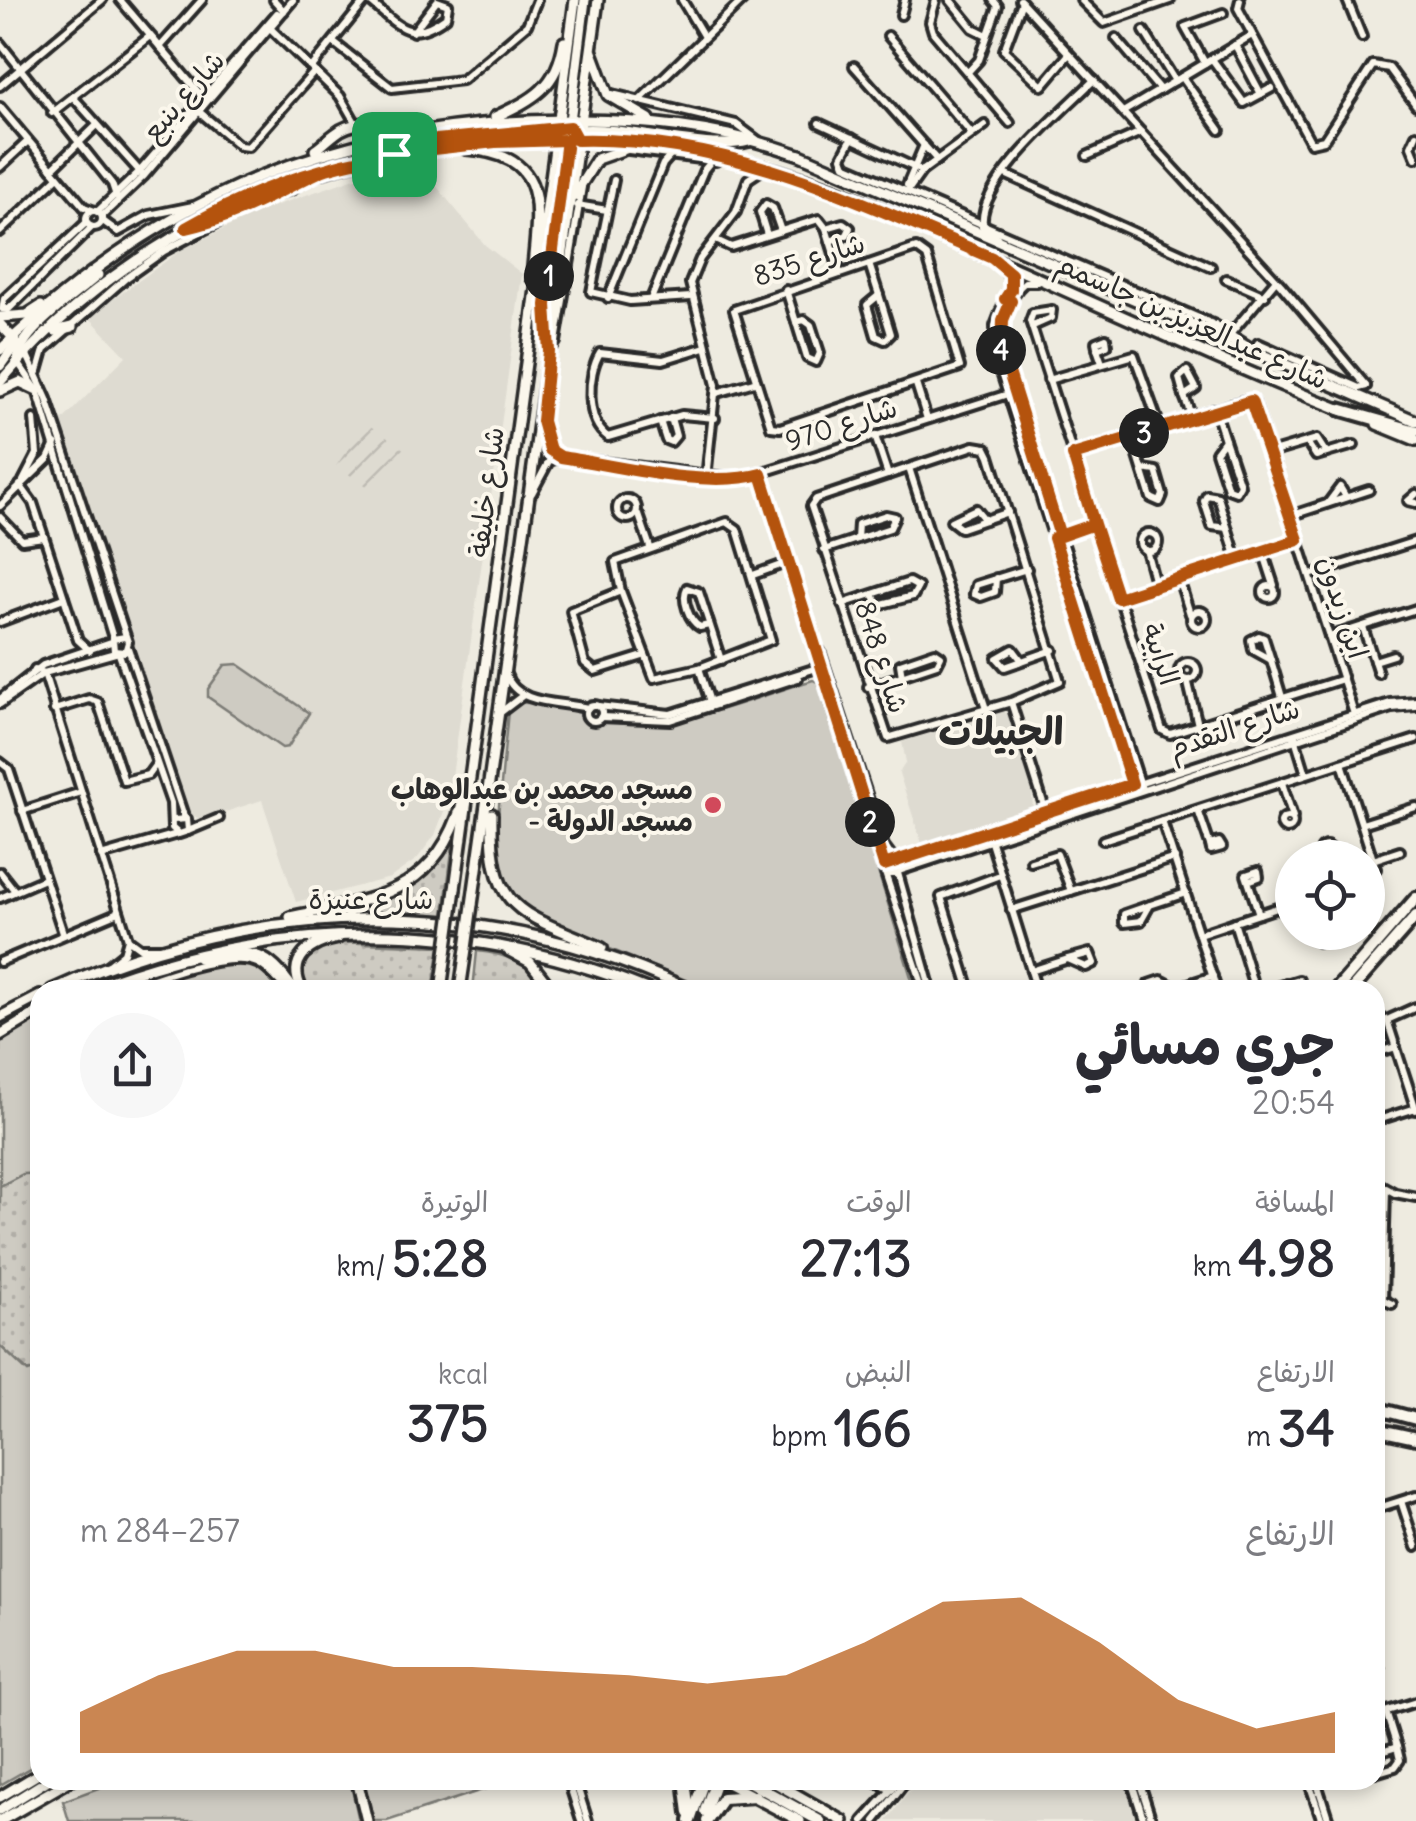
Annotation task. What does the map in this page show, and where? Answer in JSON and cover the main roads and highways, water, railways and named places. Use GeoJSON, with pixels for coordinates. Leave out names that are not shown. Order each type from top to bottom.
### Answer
{"type":"FeatureCollection","features":[{"type":"Feature","properties":{"kind":"highway"},"geometry":{"type":"LineString","coordinates":[[1338,410],[1416,431]]}},
{"type":"Feature","properties":{"kind":"highway"},"geometry":{"type":"LineString","coordinates":[[1345,980],[1416,898]]}},
{"type":"Feature","properties":{"kind":"highway"},"geometry":{"type":"LineString","coordinates":[[1361,980],[1416,916]]}},
{"type":"Feature","properties":{"kind":"highway"},"geometry":{"type":"LineString","coordinates":[[1385,1411],[1416,1419]]}},
{"type":"Feature","properties":{"kind":"highway"},"geometry":{"type":"LineString","coordinates":[[1385,1431],[1416,1438]]}},
{"type":"Feature","properties":{"kind":"highway"},"geometry":{"type":"LineString","coordinates":[[688,1790],[697,1820]]}},
{"type":"Feature","properties":{"kind":"highway"},"geometry":{"type":"LineString","coordinates":[[697,1820],[702,1790]]}},
{"type":"Feature","properties":{"kind":"highway"},"geometry":{"type":"LineString","coordinates":[[697,1820],[714,1790]]}},
{"type":"Feature","properties":{"kind":"highway"},"geometry":{"type":"LineString","coordinates":[[764,1790],[820,1821]]}},
{"type":"Feature","properties":{"kind":"highway"},"geometry":{"type":"LineString","coordinates":[[697,1820],[723,1798],[756,1796]]}},
{"type":"Feature","properties":{"kind":"main road"},"geometry":{"type":"LineString","coordinates":[[11,349],[0,320],[34,312],[193,206],[297,160],[418,130],[491,119],[530,102],[551,82],[561,58],[572,0]]}},
{"type":"Feature","properties":{"kind":"main road","name":"شارع خليفة"},"geometry":{"type":"LineString","coordinates":[[464,980],[542,421],[567,211],[572,0]]}},
{"type":"Feature","properties":{"kind":"main road"},"geometry":{"type":"LineString","coordinates":[[549,351],[546,305],[586,0]]}},
{"type":"Feature","properties":{"kind":"main road","name":"شارع خليفة"},"geometry":{"type":"LineString","coordinates":[[440,980],[532,300],[569,129],[591,49],[598,0]]}},
{"type":"Feature","properties":{"kind":"main road"},"geometry":{"type":"LineString","coordinates":[[591,49],[604,91],[622,107],[656,122]]}},
{"type":"Feature","properties":{"kind":"main road"},"geometry":{"type":"LineString","coordinates":[[491,119],[725,144],[756,142]]}},
{"type":"Feature","properties":{"kind":"main road"},"geometry":{"type":"LineString","coordinates":[[297,160],[341,130],[357,125],[374,122],[418,130]]}},
{"type":"Feature","properties":{"kind":"main road","name":"شارع عبدالعزيز بن جاسمم"},"geometry":{"type":"LineString","coordinates":[[569,129],[656,122],[756,142],[878,188],[1087,281],[1256,348],[1416,421]]}},
{"type":"Feature","properties":{"kind":"main road"},"geometry":{"type":"LineString","coordinates":[[52,332],[105,283],[186,228],[247,197],[318,172],[407,152],[569,129]]}},
{"type":"Feature","properties":{"kind":"main road"},"geometry":{"type":"LineString","coordinates":[[407,152],[426,141],[569,129]]}},
{"type":"Feature","properties":{"kind":"main road","name":"شارع عبدالعزيز بن جاسمم"},"geometry":{"type":"LineString","coordinates":[[569,129],[786,173],[1416,440]]}},
{"type":"Feature","properties":{"kind":"main road"},"geometry":{"type":"LineString","coordinates":[[457,146],[501,154],[530,178],[538,214],[532,300]]}},
{"type":"Feature","properties":{"kind":"main road"},"geometry":{"type":"LineString","coordinates":[[567,211],[580,182],[597,159],[625,146],[656,148]]}},
{"type":"Feature","properties":{"kind":"main road"},"geometry":{"type":"LineString","coordinates":[[293,189],[318,172]]}},
{"type":"Feature","properties":{"kind":"main road"},"geometry":{"type":"LineString","coordinates":[[878,188],[906,192]]}},
{"type":"Feature","properties":{"kind":"main road"},"geometry":{"type":"LineString","coordinates":[[186,228],[217,222]]}},
{"type":"Feature","properties":{"kind":"main road"},"geometry":{"type":"LineString","coordinates":[[984,225],[1002,243]]}},
{"type":"Feature","properties":{"kind":"main road"},"geometry":{"type":"LineString","coordinates":[[0,382],[11,349],[122,251]]}},
{"type":"Feature","properties":{"kind":"main road"},"geometry":{"type":"LineString","coordinates":[[0,366],[11,349],[102,266]]}},
{"type":"Feature","properties":{"kind":"main road"},"geometry":{"type":"LineString","coordinates":[[1087,281],[1101,277]]}},
{"type":"Feature","properties":{"kind":"main road"},"geometry":{"type":"LineString","coordinates":[[11,349],[72,327]]}},
{"type":"Feature","properties":{"kind":"main road"},"geometry":{"type":"LineString","coordinates":[[1210,332],[1231,333]]}},
{"type":"Feature","properties":{"kind":"main road"},"geometry":{"type":"LineString","coordinates":[[0,392],[20,382],[38,390]]}},
{"type":"Feature","properties":{"kind":"main road"},"geometry":{"type":"LineString","coordinates":[[271,925],[373,897],[424,871],[450,840],[471,775]]}},
{"type":"Feature","properties":{"kind":"main road"},"geometry":{"type":"LineString","coordinates":[[492,779],[492,861],[507,896],[534,919],[621,960]]}},
{"type":"Feature","properties":{"kind":"main road","name":"شارع عنيزة"},"geometry":{"type":"LineString","coordinates":[[75,980],[162,948],[271,925],[355,917],[460,922],[557,940],[621,960],[667,980]]}},
{"type":"Feature","properties":{"kind":"main road"},"geometry":{"type":"LineString","coordinates":[[295,980],[307,948],[371,933]]}},
{"type":"Feature","properties":{"kind":"main road","name":"شارع عنيزة"},"geometry":{"type":"LineString","coordinates":[[116,980],[182,958],[275,939],[371,933],[482,942],[556,957],[621,980]]}},
{"type":"Feature","properties":{"kind":"main road"},"geometry":{"type":"LineString","coordinates":[[482,942],[530,962],[544,980]]}},
{"type":"Feature","properties":{"kind":"main road"},"geometry":{"type":"LineString","coordinates":[[182,958],[260,954],[274,963],[287,980]]}},
{"type":"Feature","properties":{"kind":"main road"},"geometry":{"type":"LineString","coordinates":[[0,1015],[30,1001]]}},
{"type":"Feature","properties":{"kind":"main road"},"geometry":{"type":"LineString","coordinates":[[0,1034],[30,1017]]}},
{"type":"Feature","properties":{"kind":"main road"},"geometry":{"type":"LineString","coordinates":[[0,1797],[30,1779]]}},
{"type":"Feature","properties":{"kind":"main road"},"geometry":{"type":"LineString","coordinates":[[0,1810],[32,1790]]}},
{"type":"Feature","properties":{"kind":"main road"},"geometry":{"type":"LineString","coordinates":[[0,1821],[54,1790]]}},
{"type":"Feature","properties":{"kind":"main road"},"geometry":{"type":"LineString","coordinates":[[360,1790],[366,1821]]}},
{"type":"Feature","properties":{"kind":"main road"},"geometry":{"type":"LineString","coordinates":[[742,1790],[795,1819]]}},
{"type":"Feature","properties":{"kind":"main road"},"geometry":{"type":"LineString","coordinates":[[788,1790],[843,1821]]}},
{"type":"Feature","properties":{"kind":"place","name":"مسجد محمد بن عبدالوهاب - مسجد الدولة"},"geometry":{"type":"Point","coordinates":[713,805]}},
{"type":"Feature","properties":{"kind":"district","name":"الجبيلات"},"geometry":{"type":"Point","coordinates":[1001,732]}}]}
